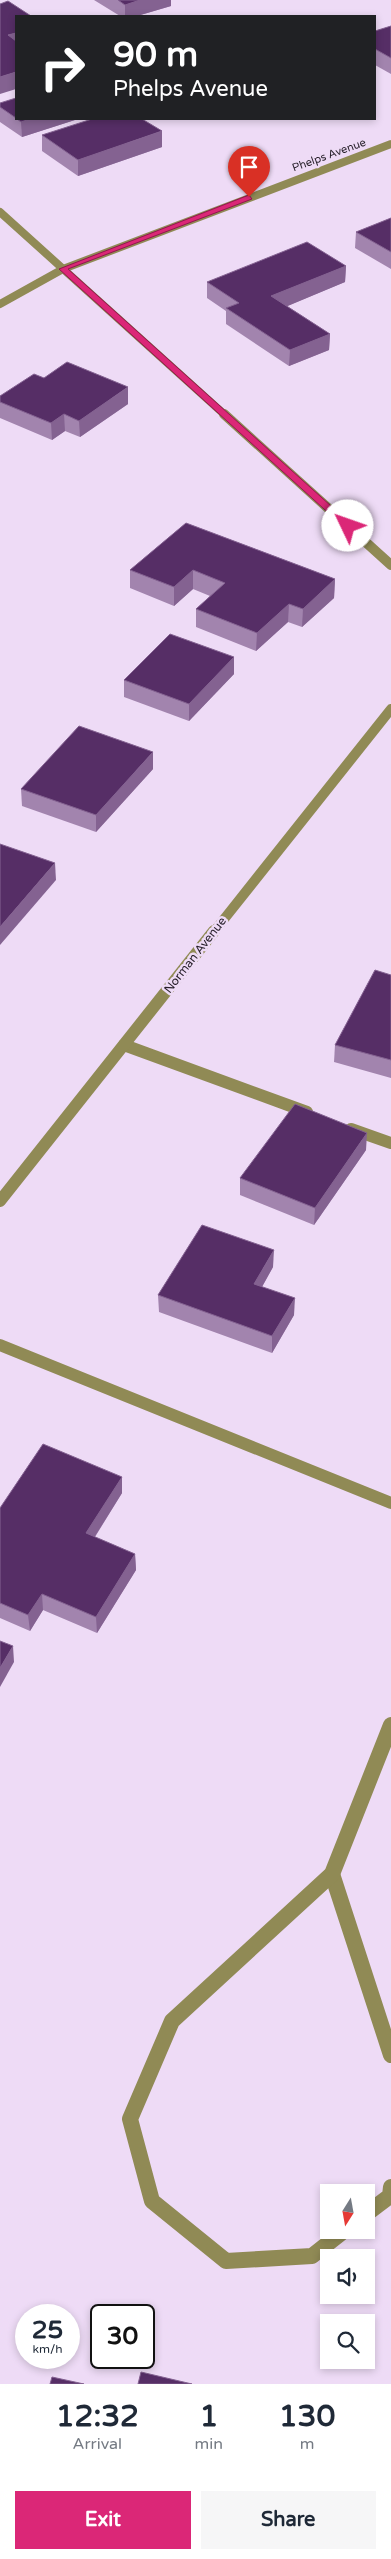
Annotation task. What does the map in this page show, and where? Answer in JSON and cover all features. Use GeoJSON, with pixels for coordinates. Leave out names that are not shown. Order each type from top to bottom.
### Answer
{"type":"FeatureCollection","features":[{"type":"Feature","properties":{"kind":"street","name":"Phelps Avenue"},"geometry":{"type":"LineString","coordinates":[[0,304],[63,269],[391,144]]}},
{"type":"Feature","properties":{"kind":"street"},"geometry":{"type":"LineString","coordinates":[[0,212],[391,565]]}},
{"type":"Feature","properties":{"kind":"street","name":"Norman Avenue"},"geometry":{"type":"LineString","coordinates":[[0,1201],[391,708]]}},
{"type":"Feature","properties":{"kind":"street"},"geometry":{"type":"LineString","coordinates":[[124,1045],[317,1116]]}},
{"type":"Feature","properties":{"kind":"street"},"geometry":{"type":"LineString","coordinates":[[336,1123],[391,1143]]}},
{"type":"Feature","properties":{"kind":"street"},"geometry":{"type":"LineString","coordinates":[[0,1345],[391,1503]]}},
{"type":"Feature","properties":{"kind":"street"},"geometry":{"type":"LineString","coordinates":[[334,2239],[312,2256],[226,2261],[152,2201],[130,2119],[172,2021],[332,1874],[391,1725]]}},
{"type":"Feature","properties":{"kind":"street"},"geometry":{"type":"LineString","coordinates":[[332,1874],[391,2055]]}},
{"type":"Feature","properties":{"kind":"street"},"geometry":{"type":"LineString","coordinates":[[375,2207],[390,2196],[391,2187]]}},
{"type":"Feature","properties":{"kind":"building"},"geometry":{"type":"Polygon","coordinates":[[[118,0],[140,0],[125,5],[118,0]]]}},
{"type":"Feature","properties":{"kind":"building"},"geometry":{"type":"Polygon","coordinates":[[[8,1],[29,15],[15,15],[15,33],[8,35],[15,40],[15,72],[0,77],[0,4],[8,1]]]}},
{"type":"Feature","properties":{"kind":"building"},"geometry":{"type":"Polygon","coordinates":[[[391,26],[391,58],[376,50],[376,31],[391,26]]]}},
{"type":"Feature","properties":{"kind":"building"},"geometry":{"type":"Polygon","coordinates":[[[15,98],[15,117],[0,107],[0,103],[15,98]]]}},
{"type":"Feature","properties":{"kind":"building"},"geometry":{"type":"Polygon","coordinates":[[[89,120],[144,120],[162,131],[78,160],[42,135],[89,120]]]}},
{"type":"Feature","properties":{"kind":"building"},"geometry":{"type":"Polygon","coordinates":[[[391,218],[391,252],[356,232],[391,218]]]}},
{"type":"Feature","properties":{"kind":"building"},"geometry":{"type":"Polygon","coordinates":[[[307,242],[346,266],[271,296],[330,334],[290,350],[226,308],[239,303],[207,282],[307,242]]]}},
{"type":"Feature","properties":{"kind":"building"},"geometry":{"type":"Polygon","coordinates":[[[67,362],[128,387],[79,421],[64,414],[51,423],[0,402],[0,396],[34,374],[44,378],[67,362]]]}},
{"type":"Feature","properties":{"kind":"building"},"geometry":{"type":"Polygon","coordinates":[[[186,523],[335,579],[303,609],[289,604],[257,633],[196,609],[225,583],[193,570],[174,587],[130,570],[186,523]]]}},
{"type":"Feature","properties":{"kind":"building"},"geometry":{"type":"Polygon","coordinates":[[[170,634],[234,657],[189,704],[124,680],[170,634]]]}},
{"type":"Feature","properties":{"kind":"building"},"geometry":{"type":"Polygon","coordinates":[[[79,726],[153,752],[96,815],[21,789],[79,726]]]}},
{"type":"Feature","properties":{"kind":"building"},"geometry":{"type":"Polygon","coordinates":[[[0,844],[55,863],[0,927],[0,844]]]}},
{"type":"Feature","properties":{"kind":"building"},"geometry":{"type":"Polygon","coordinates":[[[375,970],[391,975],[391,1060],[335,1045],[375,970]]]}},
{"type":"Feature","properties":{"kind":"building"},"geometry":{"type":"Polygon","coordinates":[[[295,1104],[367,1133],[315,1208],[240,1178],[295,1104]]]}},
{"type":"Feature","properties":{"kind":"building"},"geometry":{"type":"Polygon","coordinates":[[[202,1225],[274,1250],[254,1284],[295,1298],[272,1336],[158,1295],[202,1225]]]}},
{"type":"Feature","properties":{"kind":"building"},"geometry":{"type":"Polygon","coordinates":[[[43,1444],[122,1477],[86,1533],[135,1554],[96,1617],[42,1594],[28,1615],[0,1603],[0,1508],[43,1444]]]}},
{"type":"Feature","properties":{"kind":"building"},"geometry":{"type":"Polygon","coordinates":[[[0,1641],[13,1646],[0,1668],[0,1641]]]}},
{"type":"Feature","properties":{"kind":"building"},"geometry":{"type":"Polygon","coordinates":[[[141,2372],[192,2384],[138,2384],[141,2372]]]}},
{"type":"Feature","properties":{"kind":"building"},"geometry":{"type":"Polygon","coordinates":[[[52,2377],[84,2384],[50,2384],[52,2377]]]}},
{"type":"Feature","properties":{"kind":"route"},"geometry":{"type":"LineString","coordinates":[[249,197],[63,269],[348,526]]}}]}
